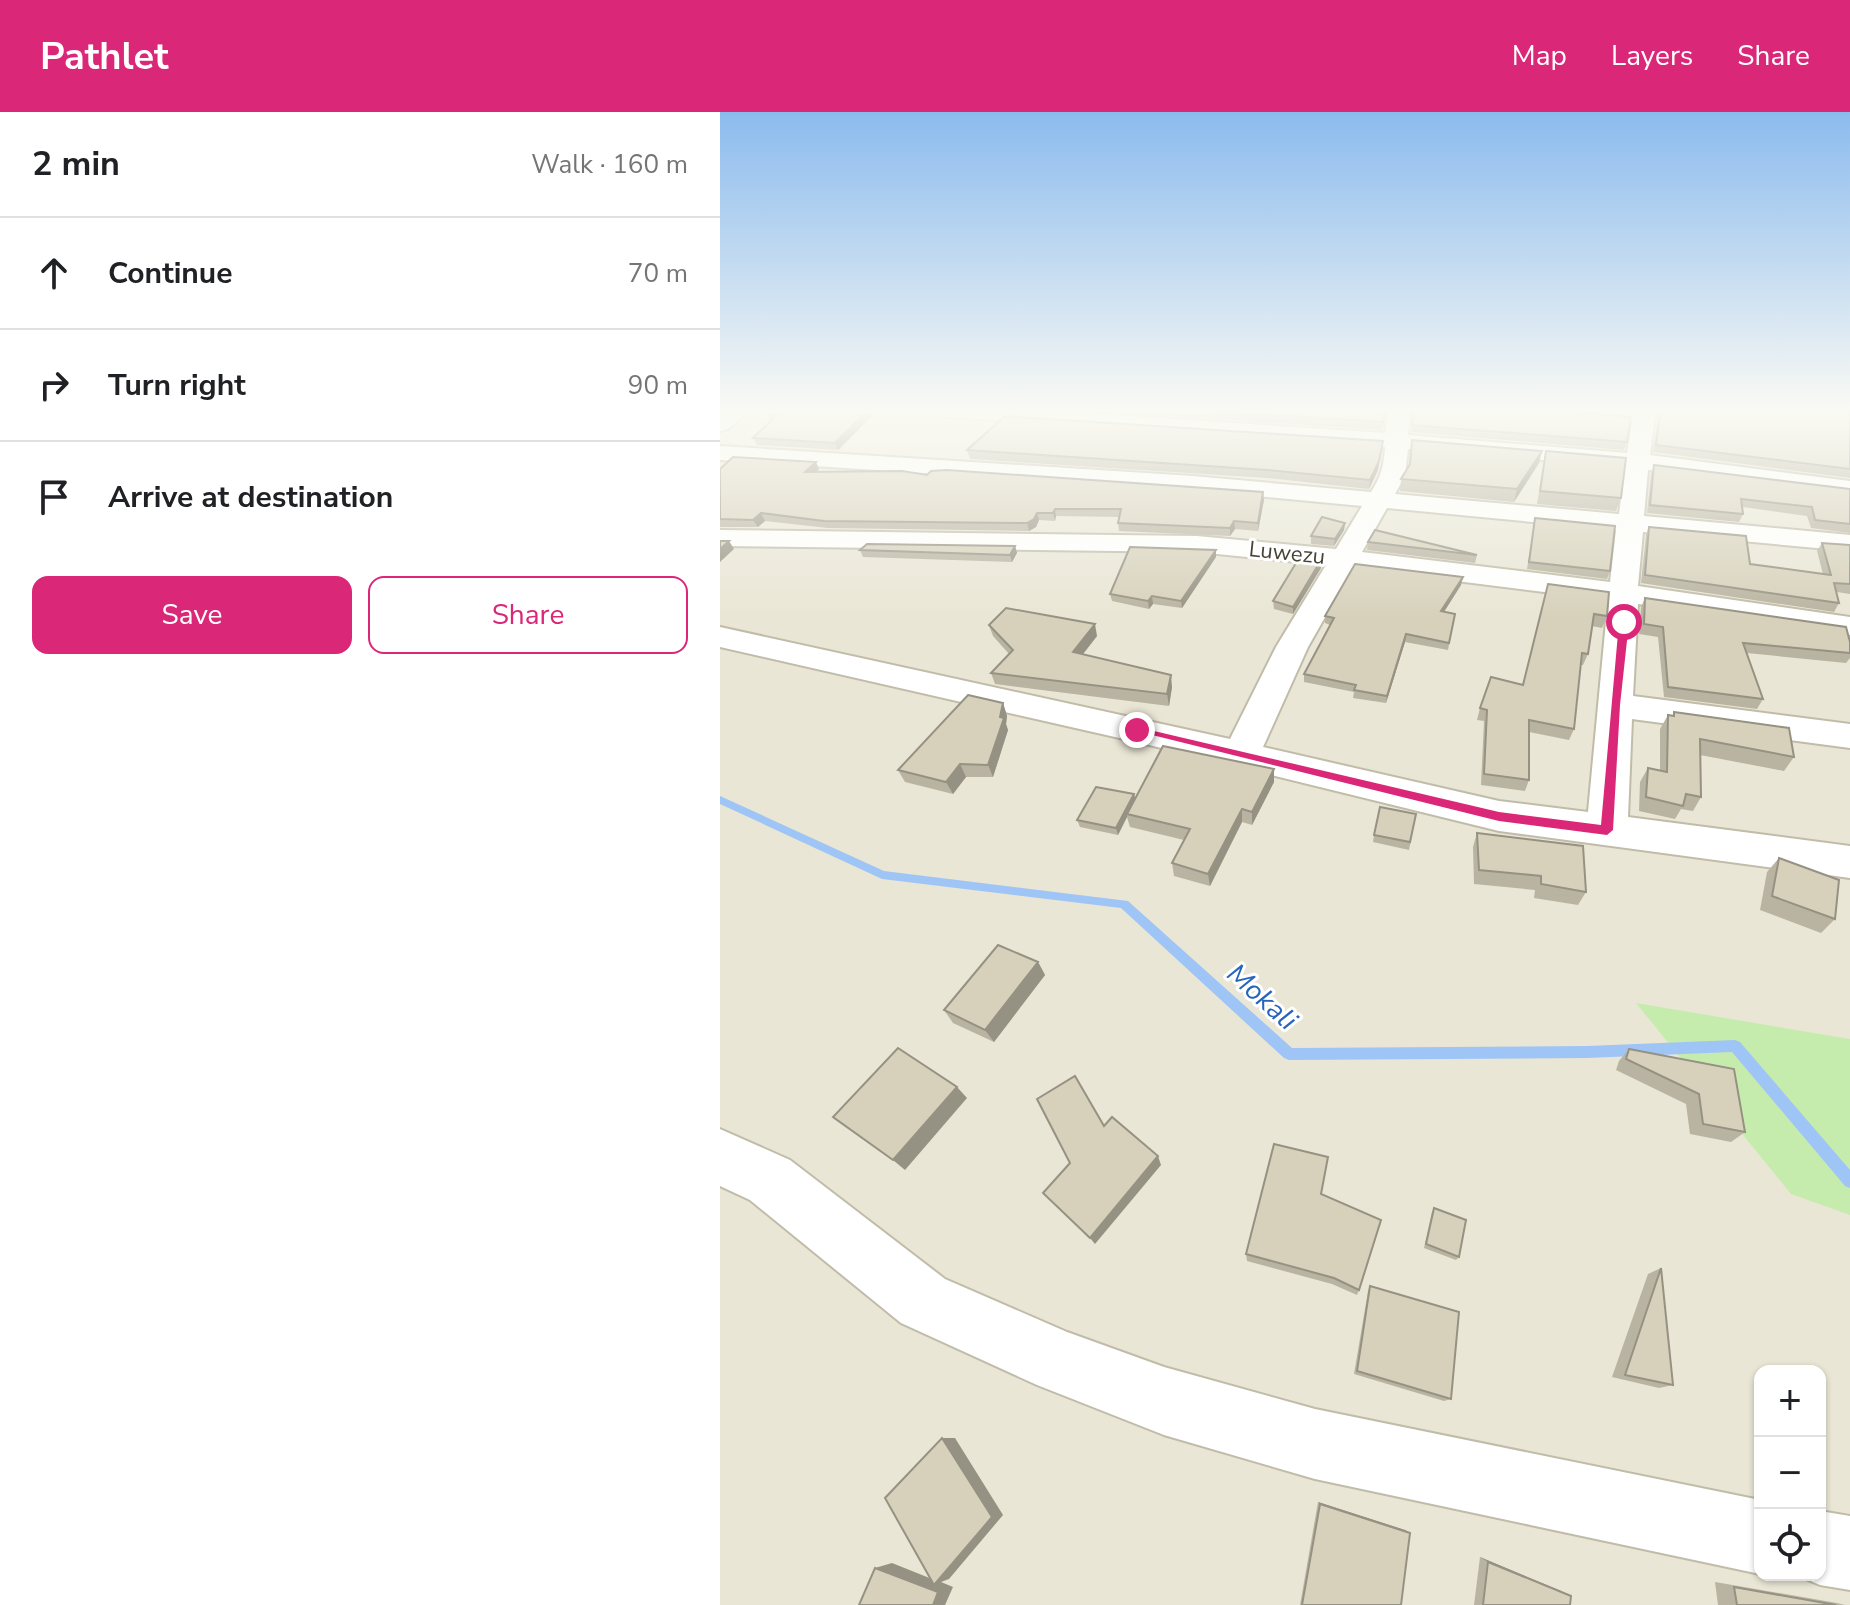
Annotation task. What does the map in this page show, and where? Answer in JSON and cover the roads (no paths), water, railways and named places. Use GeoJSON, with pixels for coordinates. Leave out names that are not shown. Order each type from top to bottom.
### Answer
{"type":"FeatureCollection","features":[{"type":"Feature","properties":{"kind":"street"},"geometry":{"type":"LineString","coordinates":[[1125,479],[1850,543]]}},
{"type":"Feature","properties":{"kind":"street"},"geometry":{"type":"LineString","coordinates":[[1241,755],[1272,684],[1391,479]]}},
{"type":"Feature","properties":{"kind":"street"},"geometry":{"type":"LineString","coordinates":[[1607,830],[1622,647],[1623,593],[1640,479]]}},
{"type":"Feature","properties":{"kind":"street"},"geometry":{"type":"LineString","coordinates":[[1816,479],[1850,488]]}},
{"type":"Feature","properties":{"kind":"street","name":"Luwezu"},"geometry":{"type":"LineString","coordinates":[[720,538],[863,542],[1175,543],[1343,558],[1623,593],[1850,626]]}},
{"type":"Feature","properties":{"kind":"street"},"geometry":{"type":"LineString","coordinates":[[720,637],[1499,816],[1850,862]]}},
{"type":"Feature","properties":{"kind":"street"},"geometry":{"type":"LineString","coordinates":[[1615,705],[1850,736]]}},
{"type":"Feature","properties":{"kind":"street"},"geometry":{"type":"LineString","coordinates":[[720,1157],[770,1180],[923,1301],[1060,1362],[1149,1395],[1315,1444],[1754,1536]]}},
{"type":"Feature","properties":{"kind":"street"},"geometry":{"type":"LineString","coordinates":[[1826,1549],[1850,1553]]}},
{"type":"Feature","properties":{"kind":"waterway","name":"Mokali"},"geometry":{"type":"LineString","coordinates":[[720,800],[882,875],[1124,904],[1289,1054],[1587,1052],[1735,1046],[1850,1181]]}}]}
